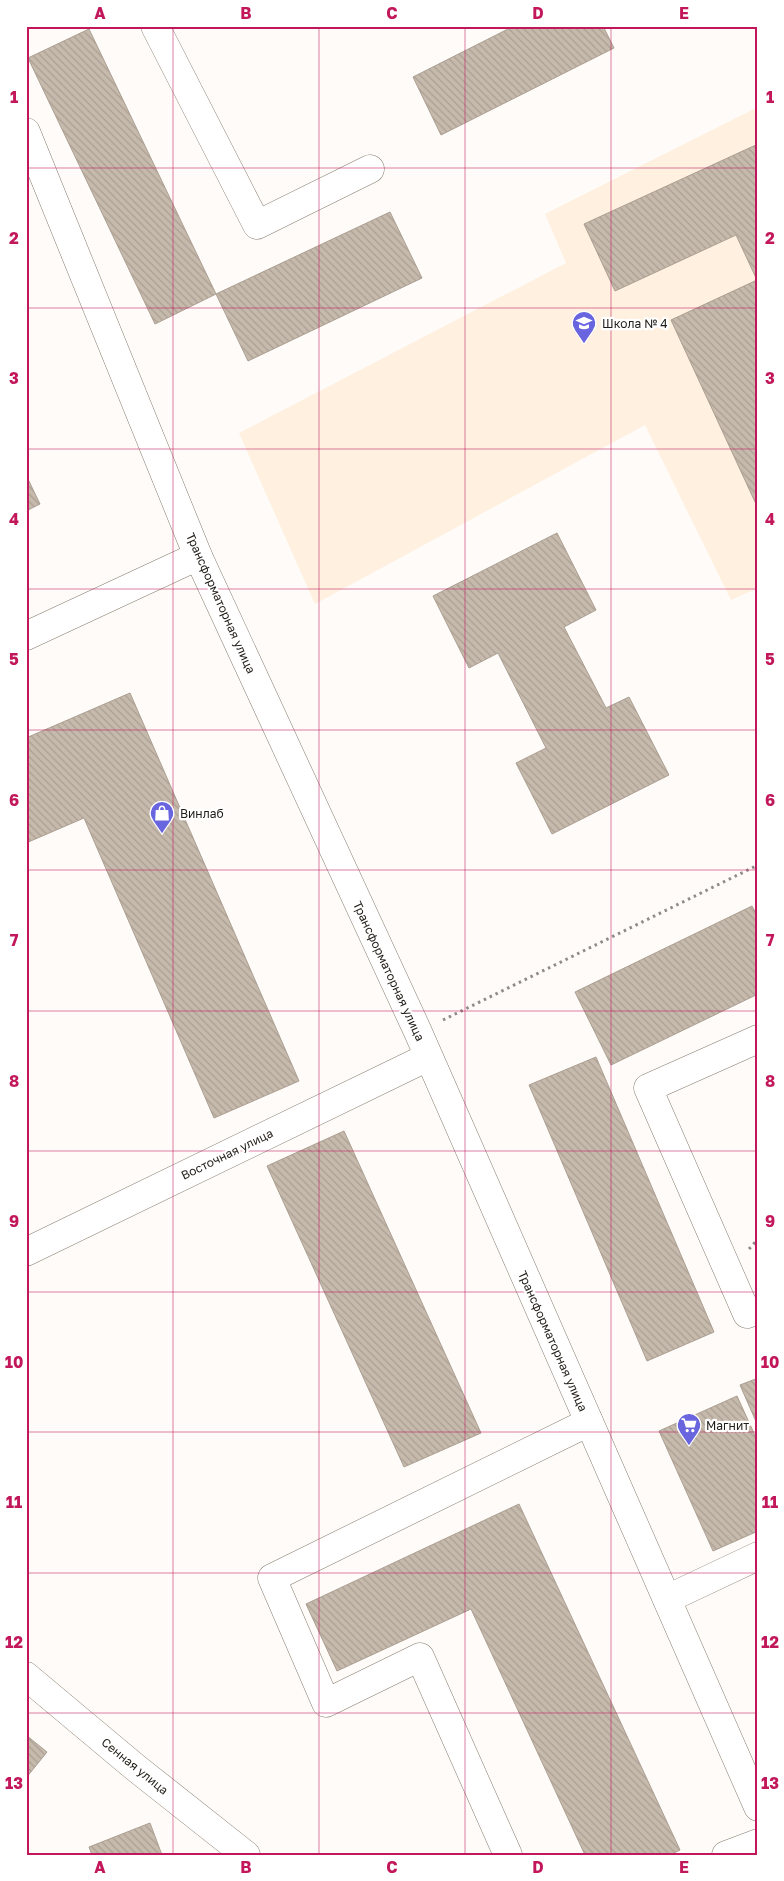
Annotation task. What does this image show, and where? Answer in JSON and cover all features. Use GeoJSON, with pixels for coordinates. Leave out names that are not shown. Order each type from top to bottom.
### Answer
{"type":"FeatureCollection","features":[{"type":"Feature","properties":{"kind":"street"},"geometry":{"type":"LineString","coordinates":[[155,26],[257,225],[370,169]]}},
{"type":"Feature","properties":{"kind":"street","name":"Трансформаторная улица"},"geometry":{"type":"LineString","coordinates":[[26,132],[198,556],[418,1032],[758,1807]]}},
{"type":"Feature","properties":{"kind":"street"},"geometry":{"type":"LineString","coordinates":[[26,636],[198,556]]}},
{"type":"Feature","properties":{"kind":"street"},"geometry":{"type":"LineString","coordinates":[[758,1039],[648,1088],[747,1314],[758,1310]]}},
{"type":"Feature","properties":{"kind":"street","name":"Восточная улица"},"geometry":{"type":"LineString","coordinates":[[26,1252],[428,1057]]}},
{"type":"Feature","properties":{"kind":"street"},"geometry":{"type":"LineString","coordinates":[[508,1855],[420,1657],[326,1703],[272,1578],[589,1422]]}},
{"type":"Feature","properties":{"kind":"street"},"geometry":{"type":"LineString","coordinates":[[667,1599],[758,1556]]}},
{"type":"Feature","properties":{"kind":"street","name":"Сенная улица"},"geometry":{"type":"LineString","coordinates":[[26,1676],[136,1768],[246,1855]]}},
{"type":"Feature","properties":{"kind":"street"},"geometry":{"type":"LineString","coordinates":[[726,1855],[758,1843]]}},
{"type":"Feature","properties":{"kind":"path"},"geometry":{"type":"LineString","coordinates":[[418,1032],[758,865]]}},
{"type":"Feature","properties":{"kind":"shaded area","name":"Школа № 4"},"geometry":{"type":"Polygon","coordinates":[[[758,107],[758,588],[731,600],[645,425],[315,604],[239,433],[566,263],[545,214],[758,107]]]}},
{"type":"Feature","properties":{"kind":"building"},"geometry":{"type":"Polygon","coordinates":[[[514,26],[603,26],[614,48],[441,135],[413,77],[514,26]]]}},
{"type":"Feature","properties":{"kind":"building"},"geometry":{"type":"Polygon","coordinates":[[[89,29],[216,294],[155,324],[28,58],[89,29]]]}},
{"type":"Feature","properties":{"kind":"building"},"geometry":{"type":"Polygon","coordinates":[[[758,144],[758,503],[756,504],[671,320],[757,280],[736,235],[615,291],[584,224],[758,144]]]}},
{"type":"Feature","properties":{"kind":"building"},"geometry":{"type":"Polygon","coordinates":[[[390,212],[422,278],[248,361],[216,294],[390,212]]]}},
{"type":"Feature","properties":{"kind":"building"},"geometry":{"type":"Polygon","coordinates":[[[26,475],[40,504],[26,511],[26,475]]]}},
{"type":"Feature","properties":{"kind":"building"},"geometry":{"type":"Polygon","coordinates":[[[557,533],[596,610],[564,627],[606,708],[629,697],[669,775],[552,834],[516,763],[546,748],[498,653],[469,668],[433,596],[557,533]]]}},
{"type":"Feature","properties":{"kind":"building"},"geometry":{"type":"Polygon","coordinates":[[[130,693],[299,1081],[214,1118],[84,818],[26,843],[26,738],[130,693]]]}},
{"type":"Feature","properties":{"kind":"building"},"geometry":{"type":"Polygon","coordinates":[[[752,906],[758,917],[758,994],[611,1065],[575,992],[752,906]]]}},
{"type":"Feature","properties":{"kind":"building"},"geometry":{"type":"Polygon","coordinates":[[[596,1057],[714,1332],[647,1361],[529,1085],[596,1057]]]}},
{"type":"Feature","properties":{"kind":"building"},"geometry":{"type":"Polygon","coordinates":[[[344,1131],[481,1433],[404,1467],[267,1166],[344,1131]]]}},
{"type":"Feature","properties":{"kind":"building"},"geometry":{"type":"Polygon","coordinates":[[[758,1378],[758,1426],[740,1385],[758,1378]]]}},
{"type":"Feature","properties":{"kind":"building"},"geometry":{"type":"Polygon","coordinates":[[[737,1396],[758,1442],[758,1531],[713,1551],[659,1431],[737,1396]]]}},
{"type":"Feature","properties":{"kind":"building"},"geometry":{"type":"Polygon","coordinates":[[[519,1504],[680,1850],[670,1855],[585,1855],[471,1609],[337,1671],[306,1604],[519,1504]]]}},
{"type":"Feature","properties":{"kind":"building"},"geometry":{"type":"Polygon","coordinates":[[[26,1735],[47,1752],[26,1778],[26,1735]]]}},
{"type":"Feature","properties":{"kind":"building"},"geometry":{"type":"Polygon","coordinates":[[[150,1823],[162,1855],[92,1855],[89,1847],[150,1823]]]}},
{"type":"Feature","properties":{"kind":"place","name":"Школа № 4"},"geometry":{"type":"Point","coordinates":[584,344]}},
{"type":"Feature","properties":{"kind":"place","name":"Винлаб"},"geometry":{"type":"Point","coordinates":[162,834]}},
{"type":"Feature","properties":{"kind":"place","name":"Магнит"},"geometry":{"type":"Point","coordinates":[689,1446]}}]}
